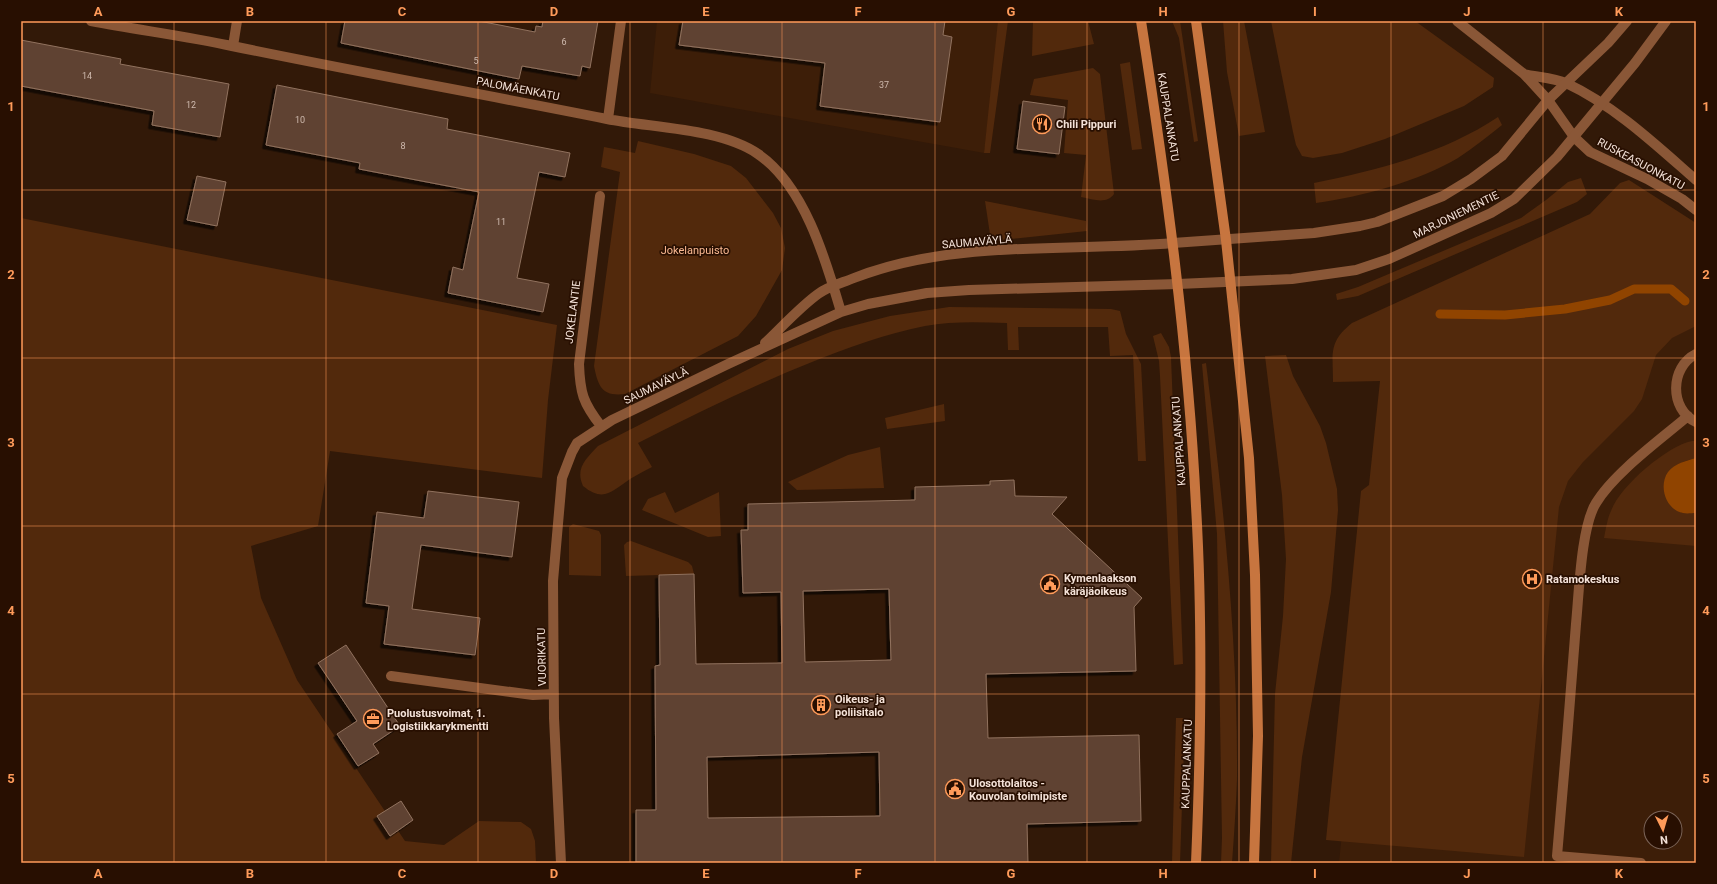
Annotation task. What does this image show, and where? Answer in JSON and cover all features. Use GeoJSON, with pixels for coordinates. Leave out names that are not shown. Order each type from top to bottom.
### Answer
{"type":"FeatureCollection","features":[{"type":"Feature","properties":{"kind":"main road","name":"KAUPPALANKATU"},"geometry":{"type":"LineString","coordinates":[[1141,21],[1174,243],[1184,336],[1196,498],[1200,623],[1201,751],[1196,863]]}},
{"type":"Feature","properties":{"kind":"main road"},"geometry":{"type":"LineString","coordinates":[[1196,21],[1226,240],[1249,458],[1255,575],[1258,736],[1254,863]]}},
{"type":"Feature","properties":{"kind":"street","name":"PALOMÄENKATU"},"geometry":{"type":"LineString","coordinates":[[91,21],[233,46],[608,119],[702,133],[733,142],[758,153],[776,169],[800,204],[812,224],[841,312]]}},
{"type":"Feature","properties":{"kind":"street"},"geometry":{"type":"LineString","coordinates":[[233,46],[237,21]]}},
{"type":"Feature","properties":{"kind":"street"},"geometry":{"type":"LineString","coordinates":[[608,119],[621,21]]}},
{"type":"Feature","properties":{"kind":"street","name":"RUSKEASUONKATU"},"geometry":{"type":"LineString","coordinates":[[1457,21],[1524,74],[1548,100],[1574,137],[1590,152],[1647,179],[1682,199],[1696,210]]}},
{"type":"Feature","properties":{"kind":"street","name":"MARJONIEMENTIE"},"geometry":{"type":"LineString","coordinates":[[1226,240],[1314,233],[1360,226],[1377,222],[1443,196],[1472,179],[1502,156],[1548,100],[1608,43],[1627,21]]}},
{"type":"Feature","properties":{"kind":"street","name":"MARJONIEMENTIE"},"geometry":{"type":"LineString","coordinates":[[1178,284],[1322,276],[1356,270],[1389,259],[1477,220],[1514,199],[1534,181],[1602,104],[1666,21]]}},
{"type":"Feature","properties":{"kind":"street","name":"RUSKEASUONKATU"},"geometry":{"type":"LineString","coordinates":[[1524,74],[1565,83],[1602,104],[1640,131],[1696,180]]}},
{"type":"Feature","properties":{"kind":"street","name":"JOKELANTIE"},"geometry":{"type":"LineString","coordinates":[[600,196],[578,364],[579,384],[583,400],[601,426]]}},
{"type":"Feature","properties":{"kind":"street","name":"SAUMAVÄYLÄ"},"geometry":{"type":"LineString","coordinates":[[757,350],[818,294],[833,285],[873,270],[904,262],[944,256],[1003,251],[1124,248],[1226,240]]}},
{"type":"Feature","properties":{"kind":"street","name":"SAUMAVÄYLÄ"},"geometry":{"type":"LineString","coordinates":[[572,452],[585,437],[601,426],[757,350],[841,312],[896,298],[927,293],[969,290],[1178,284]]}},
{"type":"Feature","properties":{"kind":"street"},"geometry":{"type":"LineString","coordinates":[[1641,863],[1557,856],[1580,578],[1588,525],[1595,504],[1605,490],[1620,475],[1692,419],[1683,411],[1677,399],[1675,386],[1678,374],[1684,363],[1696,354]]}},
{"type":"Feature","properties":{"kind":"street","name":"VUORIKATU"},"geometry":{"type":"LineString","coordinates":[[561,863],[554,694],[553,580],[562,478],[572,452]]}},
{"type":"Feature","properties":{"kind":"street"},"geometry":{"type":"LineString","coordinates":[[391,676],[533,694],[554,694]]}},
{"type":"Feature","properties":{"kind":"shaded area"},"geometry":{"type":"Polygon","coordinates":[[[657,21],[1001,21],[984,153],[650,93],[657,21]]]}},
{"type":"Feature","properties":{"kind":"shaded area","name":"Ratamokeskus"},"geometry":{"type":"Polygon","coordinates":[[[1696,272],[1696,863],[1339,863],[1391,341],[1696,272]]]}},
{"type":"Feature","properties":{"kind":"shaded area"},"geometry":{"type":"Polygon","coordinates":[[[1696,458],[1696,513],[1683,513],[1672,507],[1665,497],[1665,478],[1674,466],[1696,458]]]}},
{"type":"Feature","properties":{"kind":"green space"},"geometry":{"type":"Polygon","coordinates":[[[998,21],[1008,21],[990,153],[984,153],[998,21]]]}},
{"type":"Feature","properties":{"kind":"green space"},"geometry":{"type":"Polygon","coordinates":[[[1033,21],[1088,21],[1094,44],[1032,56],[1033,21]]]}},
{"type":"Feature","properties":{"kind":"green space"},"geometry":{"type":"Polygon","coordinates":[[[1172,21],[1180,21],[1198,141],[1194,142],[1179,38],[1172,21]]]}},
{"type":"Feature","properties":{"kind":"green space"},"geometry":{"type":"Polygon","coordinates":[[[1223,21],[1244,21],[1265,132],[1239,136],[1227,72],[1223,21]]]}},
{"type":"Feature","properties":{"kind":"green space"},"geometry":{"type":"Polygon","coordinates":[[[1271,21],[1415,21],[1494,78],[1493,87],[1464,106],[1385,139],[1342,153],[1313,158],[1302,156],[1296,145],[1293,132],[1271,21]]]}},
{"type":"Feature","properties":{"kind":"green space"},"geometry":{"type":"Polygon","coordinates":[[[1130,62],[1142,149],[1132,150],[1120,64],[1130,62]]]}},
{"type":"Feature","properties":{"kind":"green space"},"geometry":{"type":"Polygon","coordinates":[[[1093,68],[1100,74],[1114,194],[1103,200],[1081,197],[1086,155],[1064,153],[1068,100],[1030,95],[1034,79],[1093,68]]]}},
{"type":"Feature","properties":{"kind":"green space"},"geometry":{"type":"Polygon","coordinates":[[[1498,117],[1502,125],[1464,154],[1443,166],[1408,181],[1389,187],[1352,197],[1316,203],[1314,183],[1410,159],[1455,141],[1498,117]]]}},
{"type":"Feature","properties":{"kind":"green space","name":"Jokelanpuisto"},"geometry":{"type":"Polygon","coordinates":[[[638,141],[694,154],[731,166],[746,178],[773,213],[781,228],[785,248],[782,270],[756,316],[738,336],[625,394],[611,394],[602,389],[597,379],[594,366],[620,172],[601,167],[604,147],[635,153],[638,141]]]}},
{"type":"Feature","properties":{"kind":"green space"},"geometry":{"type":"Polygon","coordinates":[[[1581,178],[1587,194],[1577,202],[1358,296],[1337,300],[1336,294],[1358,287],[1521,218],[1568,182],[1581,178]]]}},
{"type":"Feature","properties":{"kind":"green space","name":"Ratamokeskus"},"geometry":{"type":"Polygon","coordinates":[[[1629,180],[1696,223],[1696,326],[1672,338],[1656,355],[1642,399],[1634,411],[1583,462],[1568,481],[1559,507],[1524,857],[1326,840],[1361,491],[1369,485],[1380,381],[1333,382],[1333,356],[1335,343],[1344,330],[1352,323],[1590,214],[1620,183],[1629,180]]]}},
{"type":"Feature","properties":{"kind":"green space"},"geometry":{"type":"Polygon","coordinates":[[[985,201],[1086,221],[1087,231],[991,241],[985,201]]]}},
{"type":"Feature","properties":{"kind":"green space"},"geometry":{"type":"Polygon","coordinates":[[[21,218],[557,325],[548,400],[542,478],[330,451],[318,526],[251,546],[261,598],[297,680],[405,841],[444,845],[479,821],[521,822],[531,829],[535,841],[536,863],[21,863],[21,218]]]}},
{"type":"Feature","properties":{"kind":"green space"},"geometry":{"type":"Polygon","coordinates":[[[949,307],[1111,309],[1120,311],[1126,334],[1141,364],[1146,461],[1138,461],[1133,355],[1110,356],[1108,327],[1018,327],[1019,350],[1008,350],[1007,323],[976,322],[935,324],[910,329],[867,341],[812,362],[702,411],[638,443],[652,467],[630,479],[613,491],[597,494],[583,486],[580,474],[581,469],[583,464],[598,446],[788,349],[833,331],[890,316],[949,307]]]}},
{"type":"Feature","properties":{"kind":"green space"},"geometry":{"type":"Polygon","coordinates":[[[1161,333],[1169,347],[1171,357],[1183,664],[1174,665],[1160,376],[1159,361],[1153,336],[1161,333]]]}},
{"type":"Feature","properties":{"kind":"green space"},"geometry":{"type":"Polygon","coordinates":[[[1286,355],[1293,376],[1320,426],[1326,443],[1337,489],[1338,510],[1331,592],[1302,757],[1291,863],[1271,863],[1275,694],[1283,616],[1286,559],[1282,495],[1265,356],[1286,355]]]}},
{"type":"Feature","properties":{"kind":"green space"},"geometry":{"type":"Polygon","coordinates":[[[1206,363],[1224,519],[1235,675],[1237,779],[1232,863],[1221,863],[1222,838],[1217,534],[1202,364],[1206,363]]]}},
{"type":"Feature","properties":{"kind":"green space"},"geometry":{"type":"Polygon","coordinates":[[[944,404],[945,421],[887,429],[885,418],[944,404]]]}},
{"type":"Feature","properties":{"kind":"green space"},"geometry":{"type":"Polygon","coordinates":[[[1696,441],[1696,458],[1678,464],[1674,467],[1668,474],[1664,487],[1682,513],[1696,513],[1696,546],[1604,538],[1610,514],[1616,501],[1624,490],[1646,468],[1658,459],[1682,444],[1696,441]]]}},
{"type":"Feature","properties":{"kind":"green space"},"geometry":{"type":"Polygon","coordinates":[[[880,447],[884,488],[797,490],[788,482],[848,455],[880,447]]]}},
{"type":"Feature","properties":{"kind":"green space"},"geometry":{"type":"Polygon","coordinates":[[[665,492],[675,513],[719,492],[721,536],[708,537],[642,510],[648,499],[665,492]]]}},
{"type":"Feature","properties":{"kind":"green space"},"geometry":{"type":"Polygon","coordinates":[[[573,524],[599,531],[601,535],[601,576],[569,575],[569,527],[573,524]]]}},
{"type":"Feature","properties":{"kind":"green space"},"geometry":{"type":"Polygon","coordinates":[[[631,541],[688,562],[692,566],[694,574],[626,576],[624,545],[631,541]]]}},
{"type":"Feature","properties":{"kind":"green space"},"geometry":{"type":"Polygon","coordinates":[[[1176,718],[1185,718],[1180,863],[1172,863],[1176,718]]]}},
{"type":"Feature","properties":{"kind":"building"},"geometry":{"type":"Polygon","coordinates":[[[345,21],[479,21],[535,32],[536,26],[542,27],[543,21],[598,21],[590,68],[582,66],[580,76],[522,66],[519,79],[341,43],[345,21]]]}},
{"type":"Feature","properties":{"kind":"building"},"geometry":{"type":"Polygon","coordinates":[[[683,21],[945,21],[943,35],[952,37],[940,122],[820,106],[825,63],[679,45],[683,21]]]}},
{"type":"Feature","properties":{"kind":"building"},"geometry":{"type":"Polygon","coordinates":[[[21,40],[121,59],[120,64],[229,84],[220,137],[152,125],[154,111],[21,86],[21,40]]]}},
{"type":"Feature","properties":{"kind":"building"},"geometry":{"type":"Polygon","coordinates":[[[277,85],[448,119],[447,129],[570,153],[565,177],[539,172],[517,278],[549,284],[543,312],[448,293],[453,267],[463,270],[479,192],[359,169],[360,163],[266,145],[277,85]]]}},
{"type":"Feature","properties":{"kind":"building"},"geometry":{"type":"Polygon","coordinates":[[[1023,101],[1065,107],[1059,154],[1017,149],[1023,101]]]}},
{"type":"Feature","properties":{"kind":"building"},"geometry":{"type":"Polygon","coordinates":[[[197,176],[226,182],[217,226],[187,220],[197,176]]]}},
{"type":"Feature","properties":{"kind":"building","name":"Oikeus- ja poliisitalo"},"geometry":{"type":"Polygon","coordinates":[[[1014,480],[1015,496],[1067,497],[1052,514],[1142,598],[1134,607],[1136,671],[986,674],[988,738],[1139,735],[1141,821],[1027,824],[1028,863],[636,862],[636,810],[656,810],[655,666],[660,665],[659,575],[694,574],[696,664],[782,663],[781,592],[743,593],[741,530],[748,530],[748,504],[915,500],[915,487],[990,485],[990,481],[1014,480]],[[889,589],[803,591],[805,662],[891,660],[889,589]],[[879,752],[707,757],[708,818],[880,816],[879,752]]]}},
{"type":"Feature","properties":{"kind":"building"},"geometry":{"type":"Polygon","coordinates":[[[428,491],[519,502],[512,557],[421,545],[412,609],[480,618],[475,655],[384,644],[389,606],[366,603],[377,512],[424,518],[428,491]]]}},
{"type":"Feature","properties":{"kind":"building"},"geometry":{"type":"Polygon","coordinates":[[[346,645],[400,726],[373,744],[379,753],[358,766],[337,734],[357,721],[318,663],[346,645]]]}},
{"type":"Feature","properties":{"kind":"building"},"geometry":{"type":"Polygon","coordinates":[[[401,801],[413,820],[390,836],[377,816],[401,801]]]}},
{"type":"Feature","properties":{"kind":"waterway"},"geometry":{"type":"LineString","coordinates":[[1440,314],[1505,315],[1565,309],[1610,300],[1634,289],[1671,289],[1685,301]]}},
{"type":"Feature","properties":{"kind":"place","name":"Chili Pippuri"},"geometry":{"type":"Point","coordinates":[1042,124]}},
{"type":"Feature","properties":{"kind":"place","name":"Ratamokeskus"},"geometry":{"type":"Point","coordinates":[1532,579]}},
{"type":"Feature","properties":{"kind":"place","name":"Kymenlaakson käräjäoikeus"},"geometry":{"type":"Point","coordinates":[1050,584]}},
{"type":"Feature","properties":{"kind":"place","name":"Oikeus- ja poliisitalo"},"geometry":{"type":"Point","coordinates":[821,705]}},
{"type":"Feature","properties":{"kind":"place","name":"Puolustusvoimat, 1. Logistiikkarykmentti"},"geometry":{"type":"Point","coordinates":[373,719]}},
{"type":"Feature","properties":{"kind":"place","name":"Ulosottolaitos - Kouvolan toimipiste"},"geometry":{"type":"Point","coordinates":[955,789]}}]}
